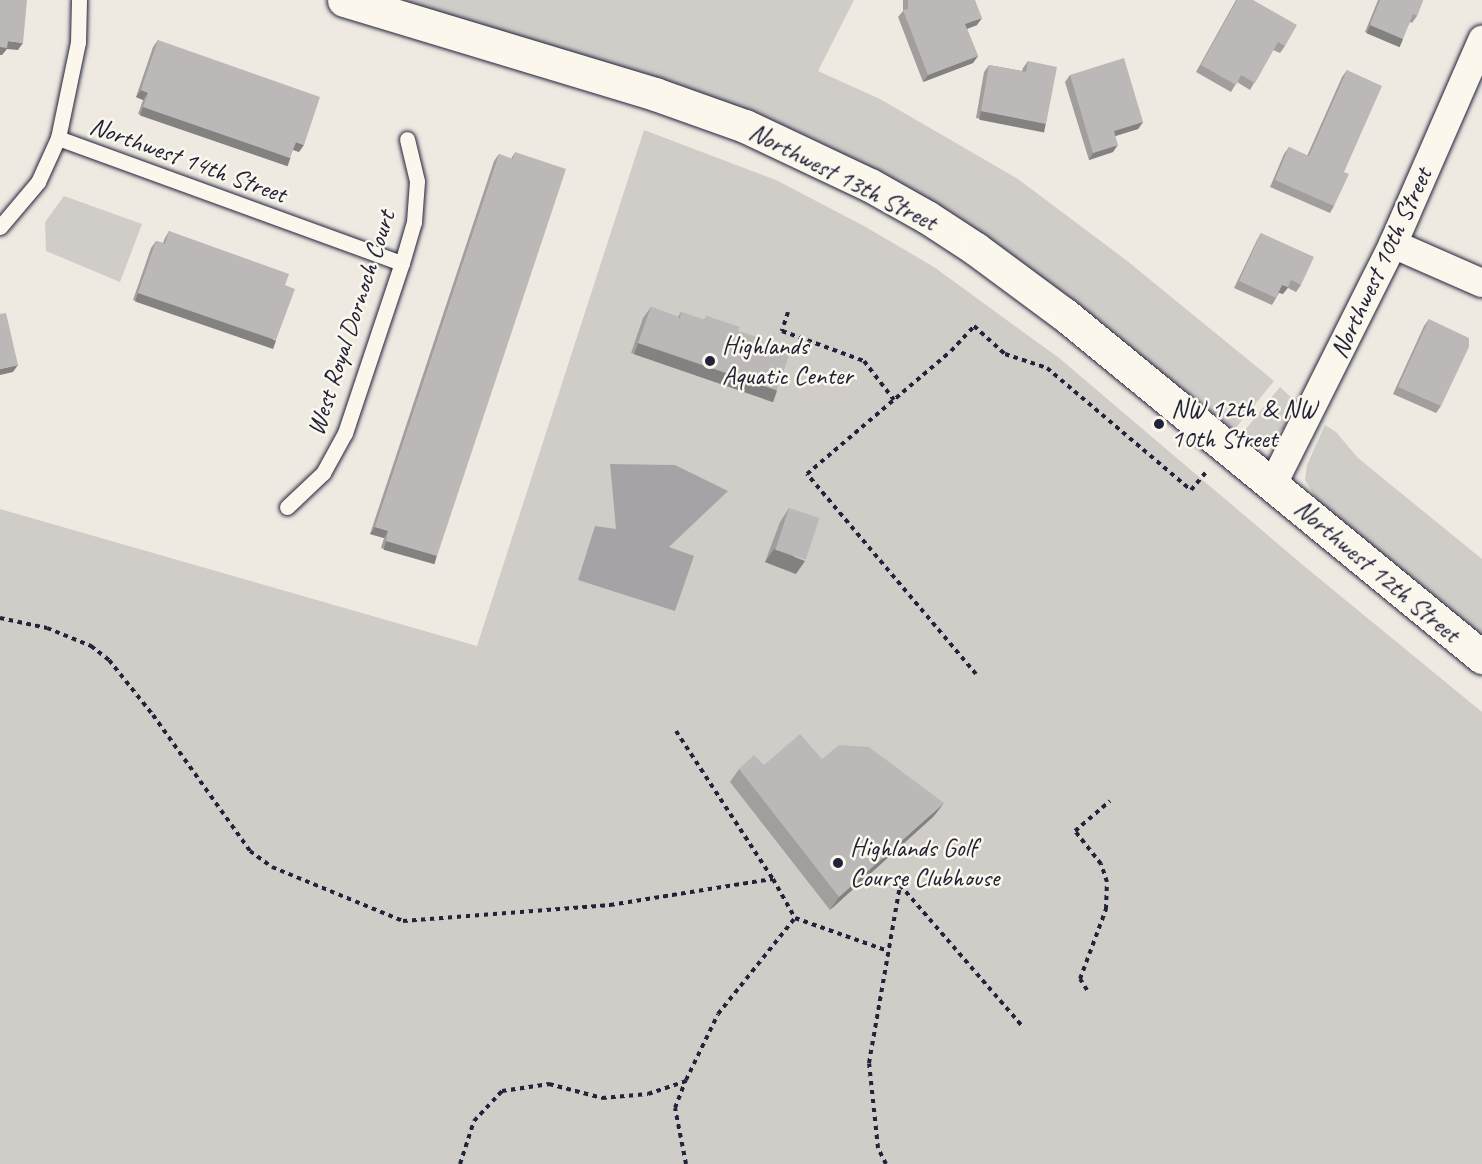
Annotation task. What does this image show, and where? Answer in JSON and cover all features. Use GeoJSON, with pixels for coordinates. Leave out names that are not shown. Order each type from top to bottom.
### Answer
{"type":"FeatureCollection","features":[{"type":"Feature","properties":{"kind":"main road","name":"Northwest 13th Street"},"geometry":{"type":"LineString","coordinates":[[344,0],[684,104],[745,126],[870,185],[927,217],[1012,275],[1064,314],[1273,484]]}},
{"type":"Feature","properties":{"kind":"main road","name":"Northwest 12th Street"},"geometry":{"type":"LineString","coordinates":[[1273,484],[1482,657]]}},
{"type":"Feature","properties":{"kind":"street","name":"Northwest 10th Street"},"geometry":{"type":"LineString","coordinates":[[1273,484],[1393,244],[1482,39]]}},
{"type":"Feature","properties":{"kind":"street"},"geometry":{"type":"LineString","coordinates":[[1393,244],[1482,283]]}},
{"type":"Feature","properties":{"kind":"lane"},"geometry":{"type":"LineString","coordinates":[[58,138],[64,119],[78,42],[80,0]]}},
{"type":"Feature","properties":{"kind":"lane","name":"Northwest 14th Street"},"geometry":{"type":"LineString","coordinates":[[0,227],[38,182],[58,138],[402,263]]}},
{"type":"Feature","properties":{"kind":"lane","name":"West Royal Dornoch Court"},"geometry":{"type":"LineString","coordinates":[[287,507],[322,472],[345,433],[402,263],[414,222],[417,181],[407,139]]}},
{"type":"Feature","properties":{"kind":"path"},"geometry":{"type":"LineString","coordinates":[[788,312],[782,331],[864,361],[894,400]]}},
{"type":"Feature","properties":{"kind":"path"},"geometry":{"type":"LineString","coordinates":[[976,674],[807,474],[951,351],[974,326],[1005,354],[1047,368],[1191,490],[1227,447]]}},
{"type":"Feature","properties":{"kind":"path"},"geometry":{"type":"LineString","coordinates":[[0,618],[47,628],[91,646],[109,660],[153,715],[250,851],[272,867],[403,921],[610,905],[773,879]]}},
{"type":"Feature","properties":{"kind":"path"},"geometry":{"type":"LineString","coordinates":[[676,731],[773,879],[795,918],[888,951]]}},
{"type":"Feature","properties":{"kind":"path"},"geometry":{"type":"LineString","coordinates":[[1087,990],[1080,979],[1106,909],[1107,882],[1101,864],[1076,831],[1110,801]]}},
{"type":"Feature","properties":{"kind":"path"},"geometry":{"type":"LineString","coordinates":[[886,1164],[878,1148],[869,1063],[900,885],[1023,1027]]}},
{"type":"Feature","properties":{"kind":"path"},"geometry":{"type":"LineString","coordinates":[[686,1164],[675,1108],[686,1080],[718,1014],[795,918]]}},
{"type":"Feature","properties":{"kind":"path"},"geometry":{"type":"LineString","coordinates":[[460,1164],[474,1121],[502,1092],[549,1084],[602,1098],[648,1094],[686,1080]]}},
{"type":"Feature","properties":{"kind":"shaded area"},"geometry":{"type":"Polygon","coordinates":[[[400,0],[854,0],[818,71],[880,99],[1018,179],[1126,260],[1274,381],[1234,430],[1007,251],[924,198],[819,142],[765,117],[704,94],[400,0]]]}},
{"type":"Feature","properties":{"kind":"shaded area"},"geometry":{"type":"Polygon","coordinates":[[[644,130],[776,180],[864,226],[934,267],[1059,358],[1304,566],[1482,712],[1482,1164],[0,1164],[0,509],[477,646],[644,130]]]}},
{"type":"Feature","properties":{"kind":"shaded area"},"geometry":{"type":"Polygon","coordinates":[[[64,196],[142,224],[120,282],[46,251],[45,222],[64,196]]]}},
{"type":"Feature","properties":{"kind":"shaded area"},"geometry":{"type":"Polygon","coordinates":[[[1280,387],[1295,401],[1284,429],[1264,439],[1250,440],[1243,437],[1245,430],[1280,387]]]}},
{"type":"Feature","properties":{"kind":"shaded area"},"geometry":{"type":"Polygon","coordinates":[[[1325,425],[1336,432],[1358,458],[1482,559],[1482,637],[1320,505],[1305,480],[1307,465],[1325,425]]]}},
{"type":"Feature","properties":{"kind":"shaded area"},"geometry":{"type":"Polygon","coordinates":[[[610,464],[675,465],[728,491],[669,547],[694,556],[675,611],[578,580],[595,526],[616,529],[610,464]]]}},
{"type":"Feature","properties":{"kind":"building"},"geometry":{"type":"Polygon","coordinates":[[[0,0],[27,0],[23,43],[8,41],[7,48],[0,47],[0,0]]]}},
{"type":"Feature","properties":{"kind":"building"},"geometry":{"type":"Polygon","coordinates":[[[908,0],[975,0],[982,18],[965,24],[978,56],[928,75],[903,10],[908,9],[908,0]]]}},
{"type":"Feature","properties":{"kind":"building"},"geometry":{"type":"Polygon","coordinates":[[[1237,0],[1253,0],[1297,25],[1285,46],[1278,42],[1255,83],[1241,75],[1236,85],[1201,65],[1237,0]]]}},
{"type":"Feature","properties":{"kind":"building"},"geometry":{"type":"Polygon","coordinates":[[[1380,0],[1423,0],[1417,16],[1413,14],[1403,39],[1370,25],[1380,0]]]}},
{"type":"Feature","properties":{"kind":"building"},"geometry":{"type":"Polygon","coordinates":[[[158,40],[320,97],[304,145],[296,142],[290,158],[143,107],[148,93],[141,90],[158,40]]]}},
{"type":"Feature","properties":{"kind":"building"},"geometry":{"type":"Polygon","coordinates":[[[1124,58],[1143,122],[1114,131],[1118,145],[1093,153],[1070,75],[1124,58]]]}},
{"type":"Feature","properties":{"kind":"building"},"geometry":{"type":"Polygon","coordinates":[[[1028,61],[1057,67],[1046,124],[981,111],[989,65],[1026,72],[1028,61]]]}},
{"type":"Feature","properties":{"kind":"building"},"geometry":{"type":"Polygon","coordinates":[[[1347,70],[1382,86],[1344,172],[1349,174],[1334,206],[1275,180],[1289,147],[1309,156],[1347,70]]]}},
{"type":"Feature","properties":{"kind":"building"},"geometry":{"type":"Polygon","coordinates":[[[515,152],[566,169],[437,556],[386,541],[388,531],[375,527],[499,154],[513,159],[515,152]]]}},
{"type":"Feature","properties":{"kind":"building"},"geometry":{"type":"Polygon","coordinates":[[[169,231],[289,274],[285,285],[295,289],[276,340],[138,293],[156,241],[165,244],[169,231]]]}},
{"type":"Feature","properties":{"kind":"building"},"geometry":{"type":"Polygon","coordinates":[[[1261,233],[1314,257],[1301,285],[1291,280],[1288,287],[1282,285],[1276,298],[1239,281],[1261,233]]]}},
{"type":"Feature","properties":{"kind":"building","name":"Highlands Aquatic Center"},"geometry":{"type":"Polygon","coordinates":[[[651,307],[680,318],[681,312],[705,320],[707,316],[740,327],[738,331],[763,339],[760,345],[789,355],[777,390],[638,343],[651,307]]]}},
{"type":"Feature","properties":{"kind":"building"},"geometry":{"type":"Polygon","coordinates":[[[6,313],[18,365],[0,369],[0,314],[6,313]]]}},
{"type":"Feature","properties":{"kind":"building"},"geometry":{"type":"Polygon","coordinates":[[[1429,319],[1469,338],[1469,347],[1441,406],[1398,387],[1429,319]]]}},
{"type":"Feature","properties":{"kind":"building"},"geometry":{"type":"Polygon","coordinates":[[[789,508],[819,518],[806,560],[775,550],[789,508]]]}},
{"type":"Feature","properties":{"kind":"building","name":"Highlands Golf Course Clubhouse"},"geometry":{"type":"Polygon","coordinates":[[[800,734],[822,759],[839,745],[869,747],[944,803],[839,897],[739,769],[754,755],[764,765],[800,734]]]}},
{"type":"Feature","properties":{"kind":"place","name":"Highlands Aquatic Center"},"geometry":{"type":"Point","coordinates":[710,361]}},
{"type":"Feature","properties":{"kind":"place","name":"NW 12th & NW 10th Street"},"geometry":{"type":"Point","coordinates":[1159,424]}},
{"type":"Feature","properties":{"kind":"place","name":"Highlands Golf Course Clubhouse"},"geometry":{"type":"Point","coordinates":[838,863]}}]}
